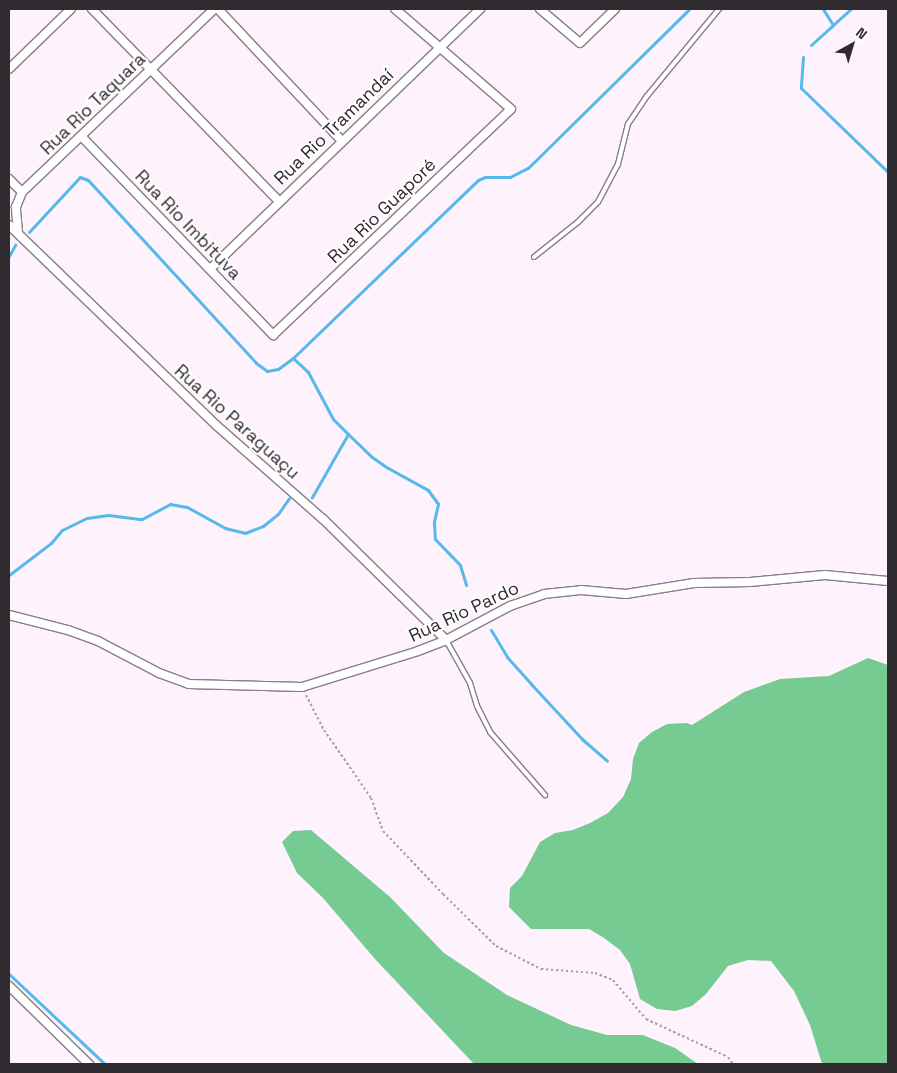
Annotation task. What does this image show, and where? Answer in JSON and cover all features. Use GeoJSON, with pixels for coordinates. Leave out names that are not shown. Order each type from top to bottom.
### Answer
{"type":"FeatureCollection","features":[{"type":"Feature","properties":{"kind":"street"},"geometry":{"type":"LineString","coordinates":[[9,69],[71,9]]}},
{"type":"Feature","properties":{"kind":"street"},"geometry":{"type":"LineString","coordinates":[[92,9],[279,201]]}},
{"type":"Feature","properties":{"kind":"street"},"geometry":{"type":"LineString","coordinates":[[216,9],[342,141]]}},
{"type":"Feature","properties":{"kind":"street","name":"Rua Rio Taquara"},"geometry":{"type":"LineString","coordinates":[[22,192],[216,9]]}},
{"type":"Feature","properties":{"kind":"street"},"geometry":{"type":"LineString","coordinates":[[395,9],[439,47]]}},
{"type":"Feature","properties":{"kind":"street","name":"Rua Rio Tramandaí"},"geometry":{"type":"LineString","coordinates":[[210,269],[480,9]]}},
{"type":"Feature","properties":{"kind":"street"},"geometry":{"type":"LineString","coordinates":[[540,9],[580,43],[615,9]]}},
{"type":"Feature","properties":{"kind":"street","name":"Rua Rio Guaporé"},"geometry":{"type":"LineString","coordinates":[[273,335],[511,108],[439,47]]}},
{"type":"Feature","properties":{"kind":"street","name":"Rua Rio Imbituva"},"geometry":{"type":"LineString","coordinates":[[81,136],[273,335]]}},
{"type":"Feature","properties":{"kind":"street"},"geometry":{"type":"LineString","coordinates":[[9,179],[22,192],[16,207],[18,232]]}},
{"type":"Feature","properties":{"kind":"street","name":"Rua Rio Paraguaçu"},"geometry":{"type":"LineString","coordinates":[[9,225],[158,372],[323,518],[446,640]]}},
{"type":"Feature","properties":{"kind":"street","name":"Rua Rio Pardo"},"geometry":{"type":"LineString","coordinates":[[9,615],[68,630],[98,641],[159,674],[189,684],[302,687],[418,652],[446,640],[510,606],[544,594],[581,590],[626,594],[694,583],[750,582],[825,575],[888,581]]}},
{"type":"Feature","properties":{"kind":"street"},"geometry":{"type":"LineString","coordinates":[[9,986],[89,1064]]}},
{"type":"Feature","properties":{"kind":"lane"},"geometry":{"type":"LineString","coordinates":[[534,257],[578,222],[598,202],[618,164],[628,124],[647,96],[719,9]]}},
{"type":"Feature","properties":{"kind":"lane"},"geometry":{"type":"LineString","coordinates":[[446,640],[470,683],[477,706],[490,732],[545,795]]}},
{"type":"Feature","properties":{"kind":"path"},"geometry":{"type":"LineString","coordinates":[[302,687],[324,730],[370,798],[383,831],[496,946],[541,969],[595,974],[613,980],[646,1019],[728,1057],[733,1064]]}},
{"type":"Feature","properties":{"kind":"green space"},"geometry":{"type":"Polygon","coordinates":[[[868,658],[888,665],[888,1064],[822,1064],[810,1025],[794,991],[771,961],[748,960],[728,966],[706,994],[692,1006],[675,1011],[657,1009],[640,999],[630,964],[620,950],[604,938],[589,929],[531,929],[509,907],[510,888],[522,876],[540,842],[555,833],[573,830],[590,823],[608,813],[623,797],[631,779],[633,759],[639,743],[652,732],[667,724],[687,723],[692,725],[744,692],[780,679],[829,676],[868,658]]]}},
{"type":"Feature","properties":{"kind":"green space"},"geometry":{"type":"Polygon","coordinates":[[[311,830],[390,897],[444,953],[507,995],[571,1025],[607,1035],[643,1035],[675,1048],[698,1064],[474,1064],[375,959],[323,898],[297,873],[282,842],[293,831],[311,830]]]}},
{"type":"Feature","properties":{"kind":"waterway"},"geometry":{"type":"LineString","coordinates":[[29,232],[80,177],[88,180],[256,363],[267,371],[278,369],[293,358],[478,180],[485,177],[510,177],[528,168],[689,9]]}},
{"type":"Feature","properties":{"kind":"waterway"},"geometry":{"type":"LineString","coordinates":[[811,45],[833,25],[823,9]]}},
{"type":"Feature","properties":{"kind":"waterway"},"geometry":{"type":"LineString","coordinates":[[833,25],[851,9]]}},
{"type":"Feature","properties":{"kind":"waterway"},"geometry":{"type":"LineString","coordinates":[[803,57],[801,88],[888,172]]}},
{"type":"Feature","properties":{"kind":"waterway"},"geometry":{"type":"LineString","coordinates":[[9,256],[15,245]]}},
{"type":"Feature","properties":{"kind":"waterway"},"geometry":{"type":"LineString","coordinates":[[293,358],[308,372],[333,419],[348,434],[312,497]]}},
{"type":"Feature","properties":{"kind":"waterway"},"geometry":{"type":"LineString","coordinates":[[348,434],[372,457],[428,490],[438,504],[434,522],[435,539],[460,565],[466,585]]}},
{"type":"Feature","properties":{"kind":"waterway"},"geometry":{"type":"LineString","coordinates":[[9,575],[51,543],[62,530],[87,518],[108,515],[142,519],[170,504],[187,507],[225,528],[245,533],[263,526],[278,514],[289,498]]}},
{"type":"Feature","properties":{"kind":"waterway"},"geometry":{"type":"LineString","coordinates":[[491,630],[507,657],[582,739],[607,761]]}},
{"type":"Feature","properties":{"kind":"waterway"},"geometry":{"type":"LineString","coordinates":[[9,974],[105,1064]]}}]}
